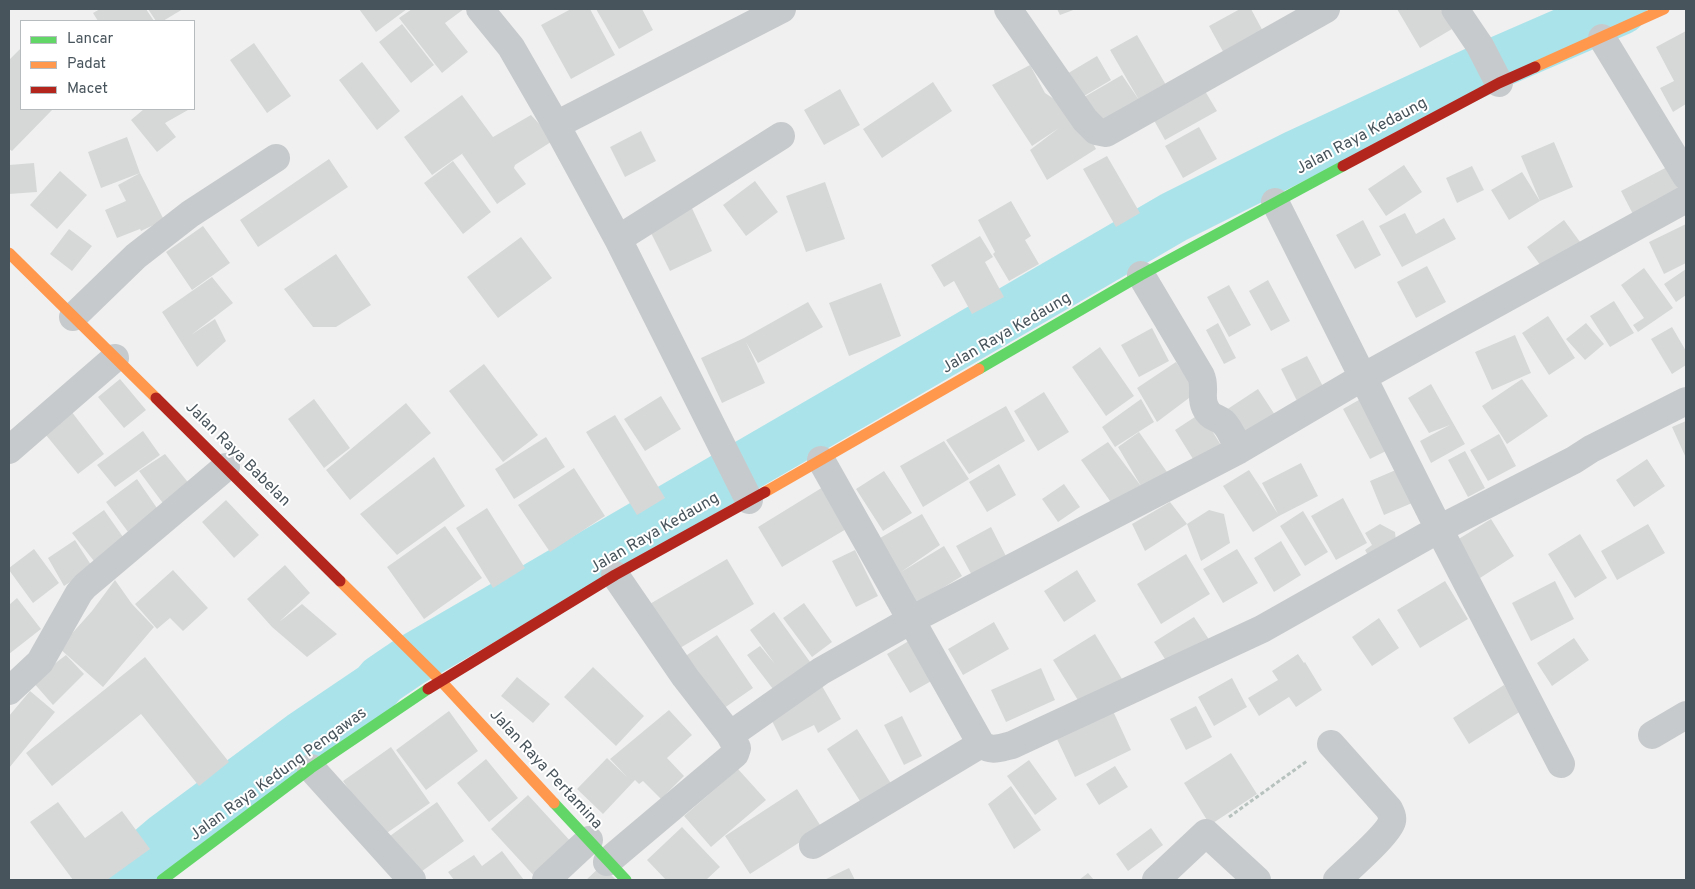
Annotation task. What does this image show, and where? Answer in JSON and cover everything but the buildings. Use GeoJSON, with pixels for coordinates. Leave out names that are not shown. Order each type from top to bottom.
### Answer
{"type":"FeatureCollection","features":[{"type":"Feature","properties":{"kind":"street"},"geometry":{"type":"LineString","coordinates":[[480,9],[511,47],[556,124],[618,239],[740,482]]}},
{"type":"Feature","properties":{"kind":"street"},"geometry":{"type":"LineString","coordinates":[[556,124],[782,9]]}},
{"type":"Feature","properties":{"kind":"street"},"geometry":{"type":"LineString","coordinates":[[1008,9],[1085,120],[1096,131],[1106,133],[1326,9]]}},
{"type":"Feature","properties":{"kind":"street"},"geometry":{"type":"LineString","coordinates":[[1455,9],[1490,66]]}},
{"type":"Feature","properties":{"kind":"street","name":"Jalan Raya Kedaung"},"geometry":{"type":"LineString","coordinates":[[442,681],[615,575],[740,482],[821,460],[1141,275],[1274,202],[1490,66],[1602,38],[1664,9]]}},
{"type":"Feature","properties":{"kind":"street"},"geometry":{"type":"LineString","coordinates":[[1602,38],[1686,176]]}},
{"type":"Feature","properties":{"kind":"street"},"geometry":{"type":"LineString","coordinates":[[618,239],[781,136]]}},
{"type":"Feature","properties":{"kind":"street"},"geometry":{"type":"LineString","coordinates":[[72,317],[136,256],[190,214],[276,158]]}},
{"type":"Feature","properties":{"kind":"street"},"geometry":{"type":"LineString","coordinates":[[730,735],[821,671],[911,620],[1240,450],[1363,377],[1686,199]]}},
{"type":"Feature","properties":{"kind":"street"},"geometry":{"type":"LineString","coordinates":[[1274,202],[1438,530],[1561,764]]}},
{"type":"Feature","properties":{"kind":"street","name":"Jalan Raya Babelan"},"geometry":{"type":"LineString","coordinates":[[9,253],[442,681]]}},
{"type":"Feature","properties":{"kind":"street"},"geometry":{"type":"LineString","coordinates":[[1141,275],[1201,376],[1204,386],[1202,400],[1208,412],[1226,425],[1240,450]]}},
{"type":"Feature","properties":{"kind":"street"},"geometry":{"type":"LineString","coordinates":[[9,450],[115,358]]}},
{"type":"Feature","properties":{"kind":"street"},"geometry":{"type":"LineString","coordinates":[[821,460],[981,744],[994,750],[1012,745],[1262,629],[1438,530],[1686,401]]}},
{"type":"Feature","properties":{"kind":"street"},"geometry":{"type":"LineString","coordinates":[[9,691],[40,662],[79,593],[85,586],[226,467]]}},
{"type":"Feature","properties":{"kind":"street"},"geometry":{"type":"LineString","coordinates":[[615,575],[684,676],[730,735],[737,748],[735,754],[617,871]]}},
{"type":"Feature","properties":{"kind":"street","name":"Jalan Raya Kedung Pengawas"},"geometry":{"type":"LineString","coordinates":[[166,879],[311,768],[442,681]]}},
{"type":"Feature","properties":{"kind":"street","name":"Jalan Raya Pertamina"},"geometry":{"type":"LineString","coordinates":[[442,681],[617,871]]}},
{"type":"Feature","properties":{"kind":"street"},"geometry":{"type":"LineString","coordinates":[[1652,735],[1686,715]]}},
{"type":"Feature","properties":{"kind":"street"},"geometry":{"type":"LineString","coordinates":[[813,845],[981,744]]}},
{"type":"Feature","properties":{"kind":"street"},"geometry":{"type":"LineString","coordinates":[[1331,744],[1389,809],[1392,816],[1392,821],[1386,832],[1337,880]]}},
{"type":"Feature","properties":{"kind":"street"},"geometry":{"type":"LineString","coordinates":[[311,768],[412,880]]}},
{"type":"Feature","properties":{"kind":"street"},"geometry":{"type":"LineString","coordinates":[[1156,880],[1206,833],[1257,880]]}},
{"type":"Feature","properties":{"kind":"street"},"geometry":{"type":"LineString","coordinates":[[546,880],[588,840]]}},
{"type":"Feature","properties":{"kind":"path"},"geometry":{"type":"LineString","coordinates":[[1206,833],[1331,744]]}},
{"type":"Feature","properties":{"kind":"waterway"},"geometry":{"type":"LineString","coordinates":[[117,880],[166,838],[302,737],[376,687],[382,680],[410,661],[1174,217],[1298,155],[1492,65],[1621,9]]}},
{"type":"Feature","properties":{"kind":"traffic: fast"},"geometry":{"type":"LineString","coordinates":[[979,369],[1141,275],[1343,166]]}},
{"type":"Feature","properties":{"kind":"traffic: fast"},"geometry":{"type":"LineString","coordinates":[[162,880],[311,768],[428,689]]}},
{"type":"Feature","properties":{"kind":"traffic: fast"},"geometry":{"type":"LineString","coordinates":[[554,803],[626,880]]}},
{"type":"Feature","properties":{"kind":"traffic: slow"},"geometry":{"type":"LineString","coordinates":[[1535,67],[1664,9]]}},
{"type":"Feature","properties":{"kind":"traffic: slow"},"geometry":{"type":"LineString","coordinates":[[9,253],[156,398]]}},
{"type":"Feature","properties":{"kind":"traffic: slow"},"geometry":{"type":"LineString","coordinates":[[765,492],[979,369]]}},
{"type":"Feature","properties":{"kind":"traffic: slow"},"geometry":{"type":"LineString","coordinates":[[340,581],[441,681],[554,803]]}},
{"type":"Feature","properties":{"kind":"traffic: jam"},"geometry":{"type":"LineString","coordinates":[[1343,166],[1499,83],[1535,67]]}},
{"type":"Feature","properties":{"kind":"traffic: jam"},"geometry":{"type":"LineString","coordinates":[[156,398],[340,581]]}},
{"type":"Feature","properties":{"kind":"traffic: jam"},"geometry":{"type":"LineString","coordinates":[[428,689],[615,575],[765,492]]}}]}
